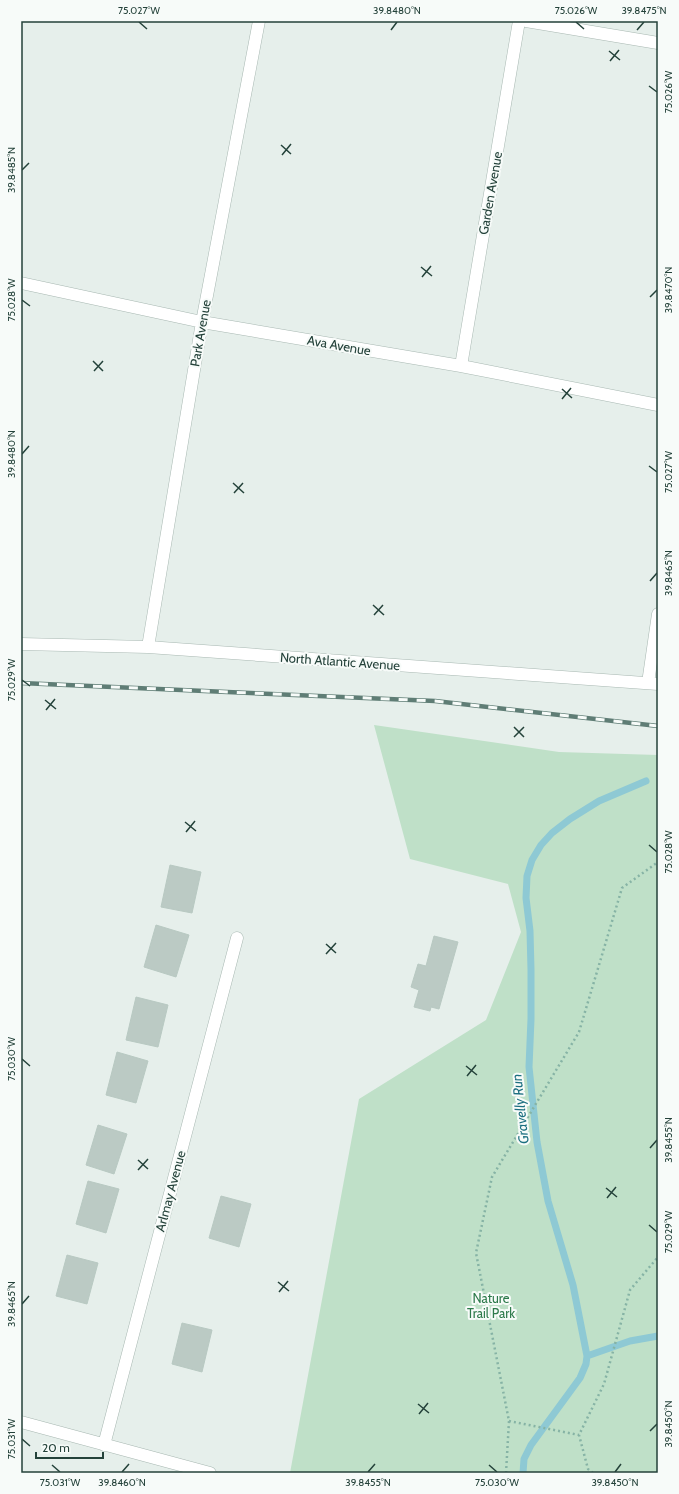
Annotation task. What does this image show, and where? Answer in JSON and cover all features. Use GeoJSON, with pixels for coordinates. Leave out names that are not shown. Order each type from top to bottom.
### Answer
{"type":"FeatureCollection","features":[{"type":"Feature","properties":{"kind":"street","name":"Park Avenue"},"geometry":{"type":"LineString","coordinates":[[148,647],[202,322],[259,21]]}},
{"type":"Feature","properties":{"kind":"street","name":"Garden Avenue"},"geometry":{"type":"LineString","coordinates":[[461,366],[520,21]]}},
{"type":"Feature","properties":{"kind":"street"},"geometry":{"type":"LineString","coordinates":[[526,21],[658,43]]}},
{"type":"Feature","properties":{"kind":"street","name":"Ava Avenue"},"geometry":{"type":"LineString","coordinates":[[21,283],[202,322],[461,366],[658,405]]}},
{"type":"Feature","properties":{"kind":"street"},"geometry":{"type":"LineString","coordinates":[[653,684],[658,614]]}},
{"type":"Feature","properties":{"kind":"street","name":"North Atlantic Avenue"},"geometry":{"type":"LineString","coordinates":[[21,644],[148,647],[653,684]]}},
{"type":"Feature","properties":{"kind":"street","name":"Arlmay Avenue"},"geometry":{"type":"LineString","coordinates":[[104,1444],[237,938]]}},
{"type":"Feature","properties":{"kind":"street"},"geometry":{"type":"LineString","coordinates":[[21,1422],[210,1473]]}},
{"type":"Feature","properties":{"kind":"path"},"geometry":{"type":"LineString","coordinates":[[506,1473],[510,1421],[476,1253],[492,1177],[579,1032],[622,888],[658,862]]}},
{"type":"Feature","properties":{"kind":"path"},"geometry":{"type":"LineString","coordinates":[[593,1473],[588,1469],[579,1435],[604,1384],[630,1290],[658,1257]]}},
{"type":"Feature","properties":{"kind":"path"},"geometry":{"type":"LineString","coordinates":[[510,1421],[579,1435]]}},
{"type":"Feature","properties":{"kind":"green space","name":"Nature Trail Park"},"geometry":{"type":"Polygon","coordinates":[[[374,725],[559,752],[658,755],[658,1473],[290,1473],[359,1099],[486,1020],[521,932],[508,884],[410,859],[374,725]]]}},
{"type":"Feature","properties":{"kind":"building"},"geometry":{"type":"Polygon","coordinates":[[[170,865],[201,872],[192,913],[161,907],[170,865]]]}},
{"type":"Feature","properties":{"kind":"building"},"geometry":{"type":"Polygon","coordinates":[[[156,925],[189,935],[176,977],[144,967],[156,925]]]}},
{"type":"Feature","properties":{"kind":"building"},"geometry":{"type":"Polygon","coordinates":[[[434,936],[458,942],[439,1009],[431,1007],[430,1011],[414,1007],[419,990],[411,987],[418,964],[426,966],[434,936]]]}},
{"type":"Feature","properties":{"kind":"building"},"geometry":{"type":"Polygon","coordinates":[[[136,997],[168,1005],[158,1047],[126,1040],[136,997]]]}},
{"type":"Feature","properties":{"kind":"building"},"geometry":{"type":"Polygon","coordinates":[[[117,1052],[148,1061],[136,1103],[106,1095],[117,1052]]]}},
{"type":"Feature","properties":{"kind":"building"},"geometry":{"type":"Polygon","coordinates":[[[98,1125],[127,1134],[114,1174],[86,1165],[98,1125]]]}},
{"type":"Feature","properties":{"kind":"building"},"geometry":{"type":"Polygon","coordinates":[[[88,1181],[119,1189],[106,1233],[76,1224],[88,1181]]]}},
{"type":"Feature","properties":{"kind":"building"},"geometry":{"type":"Polygon","coordinates":[[[221,1196],[251,1204],[239,1247],[209,1238],[221,1196]]]}},
{"type":"Feature","properties":{"kind":"building"},"geometry":{"type":"Polygon","coordinates":[[[67,1255],[98,1263],[87,1304],[56,1296],[67,1255]]]}},
{"type":"Feature","properties":{"kind":"building"},"geometry":{"type":"Polygon","coordinates":[[[182,1323],[212,1330],[202,1372],[172,1364],[182,1323]]]}},
{"type":"Feature","properties":{"kind":"waterway","name":"Gravelly Run"},"geometry":{"type":"LineString","coordinates":[[523,1473],[524,1459],[531,1445],[580,1378],[586,1364],[587,1356],[573,1285],[548,1201],[537,1142],[529,1067],[531,970],[530,931],[526,898],[527,876],[532,860],[541,845],[552,833],[570,819],[599,801],[646,781]]}},
{"type":"Feature","properties":{"kind":"waterway"},"geometry":{"type":"LineString","coordinates":[[587,1356],[630,1341],[658,1336]]}},
{"type":"Feature","properties":{"kind":"railway"},"geometry":{"type":"LineString","coordinates":[[21,683],[435,701],[658,726]]}}]}
